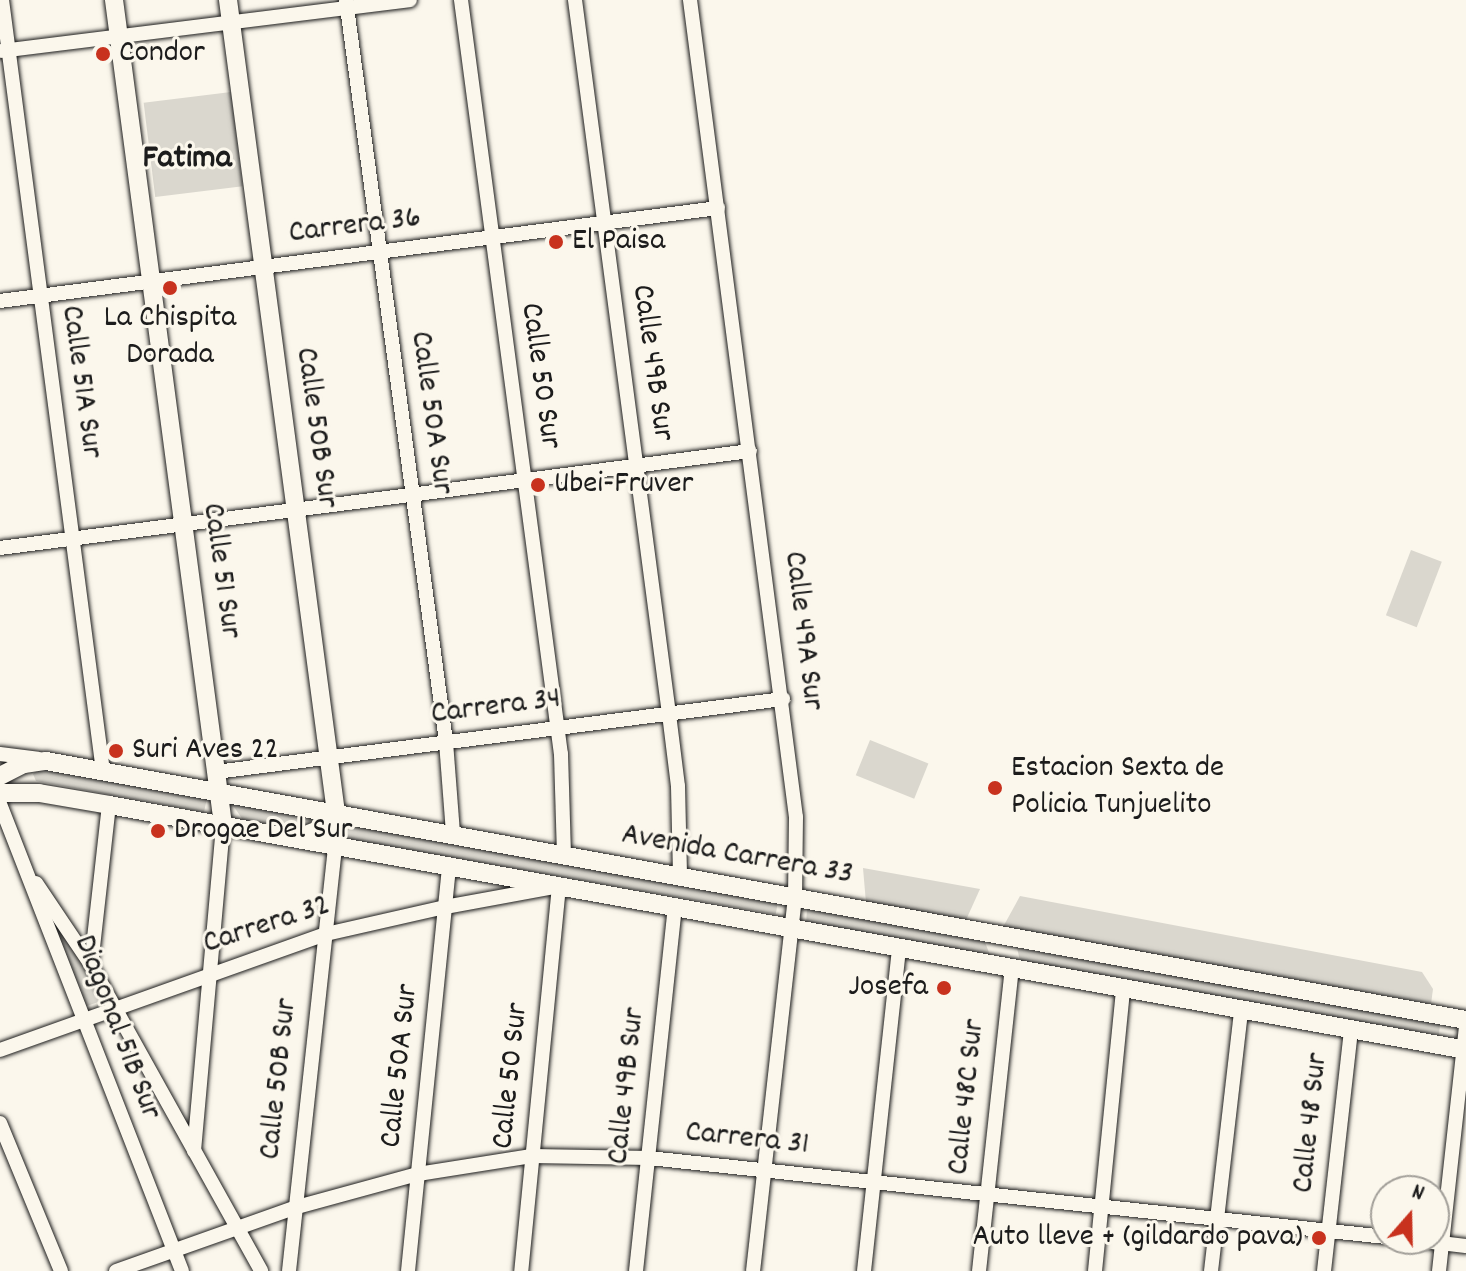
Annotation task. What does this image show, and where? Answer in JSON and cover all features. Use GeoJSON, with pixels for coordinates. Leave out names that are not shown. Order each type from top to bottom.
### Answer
{"type":"FeatureCollection","features":[{"type":"Feature","properties":{"kind":"main road","name":"Calle 51 Sur"},"geometry":{"type":"LineString","coordinates":[[114,0],[223,825]]}},
{"type":"Feature","properties":{"kind":"main road","name":"Calle 50B Sur"},"geometry":{"type":"LineString","coordinates":[[228,0],[336,813]]}},
{"type":"Feature","properties":{"kind":"main road","name":"Avenida Carrera 33"},"geometry":{"type":"LineString","coordinates":[[0,776],[24,764],[46,761],[1466,1020]]}},
{"type":"Feature","properties":{"kind":"main road","name":"Avenida Carrera 33"},"geometry":{"type":"LineString","coordinates":[[0,793],[39,793],[109,805],[1465,1050]]}},
{"type":"Feature","properties":{"kind":"main road"},"geometry":{"type":"LineString","coordinates":[[295,838],[322,831],[336,813]]}},
{"type":"Feature","properties":{"kind":"main road"},"geometry":{"type":"LineString","coordinates":[[993,934],[1012,968]]}},
{"type":"Feature","properties":{"kind":"street","name":"Calle 51A Sur"},"geometry":{"type":"LineString","coordinates":[[2,0],[4,51],[41,296],[103,771]]}},
{"type":"Feature","properties":{"kind":"street"},"geometry":{"type":"LineString","coordinates":[[4,51],[347,4],[410,0]]}},
{"type":"Feature","properties":{"kind":"street","name":"Calle 50 Sur"},"geometry":{"type":"LineString","coordinates":[[461,0],[558,728],[564,855]]}},
{"type":"Feature","properties":{"kind":"street","name":"Calle 49B Sur"},"geometry":{"type":"LineString","coordinates":[[575,0],[678,786],[680,876]]}},
{"type":"Feature","properties":{"kind":"street","name":"Calle 49A Sur"},"geometry":{"type":"LineString","coordinates":[[690,0],[796,817],[795,897],[753,1271]]}},
{"type":"Feature","properties":{"kind":"street","name":"Calle 50A Sur"},"geometry":{"type":"LineString","coordinates":[[347,4],[446,742],[453,834]]}},
{"type":"Feature","properties":{"kind":"street","name":"Carrera 36"},"geometry":{"type":"LineString","coordinates":[[0,301],[718,208]]}},
{"type":"Feature","properties":{"kind":"street"},"geometry":{"type":"LineString","coordinates":[[0,548],[750,451]]}},
{"type":"Feature","properties":{"kind":"street","name":"Carrera 34"},"geometry":{"type":"LineString","coordinates":[[216,772],[783,699]]}},
{"type":"Feature","properties":{"kind":"street"},"geometry":{"type":"LineString","coordinates":[[0,754],[46,761]]}},
{"type":"Feature","properties":{"kind":"street","name":"Diagonal 51B Sur"},"geometry":{"type":"LineString","coordinates":[[0,804],[182,1271]]}},
{"type":"Feature","properties":{"kind":"street"},"geometry":{"type":"LineString","coordinates":[[91,965],[109,805]]}},
{"type":"Feature","properties":{"kind":"street","name":"Calle 51 Sur"},"geometry":{"type":"LineString","coordinates":[[194,1152],[223,825]]}},
{"type":"Feature","properties":{"kind":"street","name":"Calle 50B Sur"},"geometry":{"type":"LineString","coordinates":[[289,1271],[335,845]]}},
{"type":"Feature","properties":{"kind":"street","name":"Calle 50A Sur"},"geometry":{"type":"LineString","coordinates":[[408,1271],[449,866]]}},
{"type":"Feature","properties":{"kind":"street"},"geometry":{"type":"LineString","coordinates":[[28,873],[91,965],[261,1271]]}},
{"type":"Feature","properties":{"kind":"street","name":"Calle 50 Sur"},"geometry":{"type":"LineString","coordinates":[[521,1271],[559,886]]}},
{"type":"Feature","properties":{"kind":"street","name":"Carrera 32"},"geometry":{"type":"LineString","coordinates":[[0,1050],[209,973],[326,934],[445,907],[559,886]]}},
{"type":"Feature","properties":{"kind":"street","name":"Calle 49B Sur"},"geometry":{"type":"LineString","coordinates":[[636,1271],[675,908]]}},
{"type":"Feature","properties":{"kind":"street"},"geometry":{"type":"LineString","coordinates":[[864,1271],[899,948]]}},
{"type":"Feature","properties":{"kind":"street","name":"Calle 48C Sur"},"geometry":{"type":"LineString","coordinates":[[979,1271],[1012,968]]}},
{"type":"Feature","properties":{"kind":"street"},"geometry":{"type":"LineString","coordinates":[[1095,1271],[1123,989]]}},
{"type":"Feature","properties":{"kind":"street"},"geometry":{"type":"LineString","coordinates":[[1211,1271],[1241,1010]]}},
{"type":"Feature","properties":{"kind":"street"},"geometry":{"type":"LineString","coordinates":[[1450,1176],[1466,1027]]}},
{"type":"Feature","properties":{"kind":"street","name":"Calle 48 Sur"},"geometry":{"type":"LineString","coordinates":[[1324,1271],[1351,1029]]}},
{"type":"Feature","properties":{"kind":"street"},"geometry":{"type":"LineString","coordinates":[[0,1123],[61,1271]]}},
{"type":"Feature","properties":{"kind":"street","name":"Carrera 31"},"geometry":{"type":"LineString","coordinates":[[116,1271],[297,1207],[418,1174],[532,1156],[649,1158],[1370,1235]]}},
{"type":"Feature","properties":{"kind":"shaded area"},"geometry":{"type":"Polygon","coordinates":[[[231,92],[243,186],[155,197],[144,103],[231,92]]]}},
{"type":"Feature","properties":{"kind":"shaded area"},"geometry":{"type":"Polygon","coordinates":[[[1411,550],[1442,562],[1417,627],[1386,615],[1411,550]]]}},
{"type":"Feature","properties":{"kind":"shaded area"},"geometry":{"type":"Polygon","coordinates":[[[870,740],[928,764],[914,799],[856,775],[870,740]]]}},
{"type":"Feature","properties":{"kind":"shaded area"},"geometry":{"type":"Polygon","coordinates":[[[39,768],[207,798],[204,812],[36,781],[33,774],[39,768]]]}},
{"type":"Feature","properties":{"kind":"shaded area"},"geometry":{"type":"Polygon","coordinates":[[[232,804],[322,819],[306,829],[243,820],[232,804]]]}},
{"type":"Feature","properties":{"kind":"shaded area"},"geometry":{"type":"Polygon","coordinates":[[[344,823],[778,900],[776,914],[341,838],[344,823]]]}},
{"type":"Feature","properties":{"kind":"shaded area"},"geometry":{"type":"Polygon","coordinates":[[[863,868],[980,889],[966,920],[866,903],[863,868]]]}},
{"type":"Feature","properties":{"kind":"shaded area"},"geometry":{"type":"Polygon","coordinates":[[[40,891],[104,1000],[84,1007],[40,891]]]}},
{"type":"Feature","properties":{"kind":"shaded area"},"geometry":{"type":"Polygon","coordinates":[[[1020,896],[1422,972],[1433,989],[1431,1004],[1003,927],[1020,896]]]}},
{"type":"Feature","properties":{"kind":"shaded area"},"geometry":{"type":"Polygon","coordinates":[[[807,909],[985,942],[991,958],[806,926],[807,909]]]}},
{"type":"Feature","properties":{"kind":"shaded area"},"geometry":{"type":"Polygon","coordinates":[[[1017,948],[1440,1023],[1439,1035],[1021,965],[1017,948]]]}},
{"type":"Feature","properties":{"kind":"place","name":"Condor"},"geometry":{"type":"Point","coordinates":[103,54]}},
{"type":"Feature","properties":{"kind":"place","name":"El Paisa"},"geometry":{"type":"Point","coordinates":[556,242]}},
{"type":"Feature","properties":{"kind":"place","name":"La Chispita Dorada"},"geometry":{"type":"Point","coordinates":[170,288]}},
{"type":"Feature","properties":{"kind":"place","name":"Ubei-Fruver"},"geometry":{"type":"Point","coordinates":[538,485]}},
{"type":"Feature","properties":{"kind":"place","name":"Suri Aves 22"},"geometry":{"type":"Point","coordinates":[116,751]}},
{"type":"Feature","properties":{"kind":"place","name":"Estacion Sexta de Policia Tunjuelito"},"geometry":{"type":"Point","coordinates":[995,788]}},
{"type":"Feature","properties":{"kind":"place","name":"Drogae Del Sur"},"geometry":{"type":"Point","coordinates":[158,831]}},
{"type":"Feature","properties":{"kind":"place","name":"Josefa"},"geometry":{"type":"Point","coordinates":[944,988]}},
{"type":"Feature","properties":{"kind":"place","name":"Auto lleve + (gildardo pava)"},"geometry":{"type":"Point","coordinates":[1319,1238]}},
{"type":"Feature","properties":{"kind":"district","name":"Fatima"},"geometry":{"type":"Point","coordinates":[187,160]}}]}
